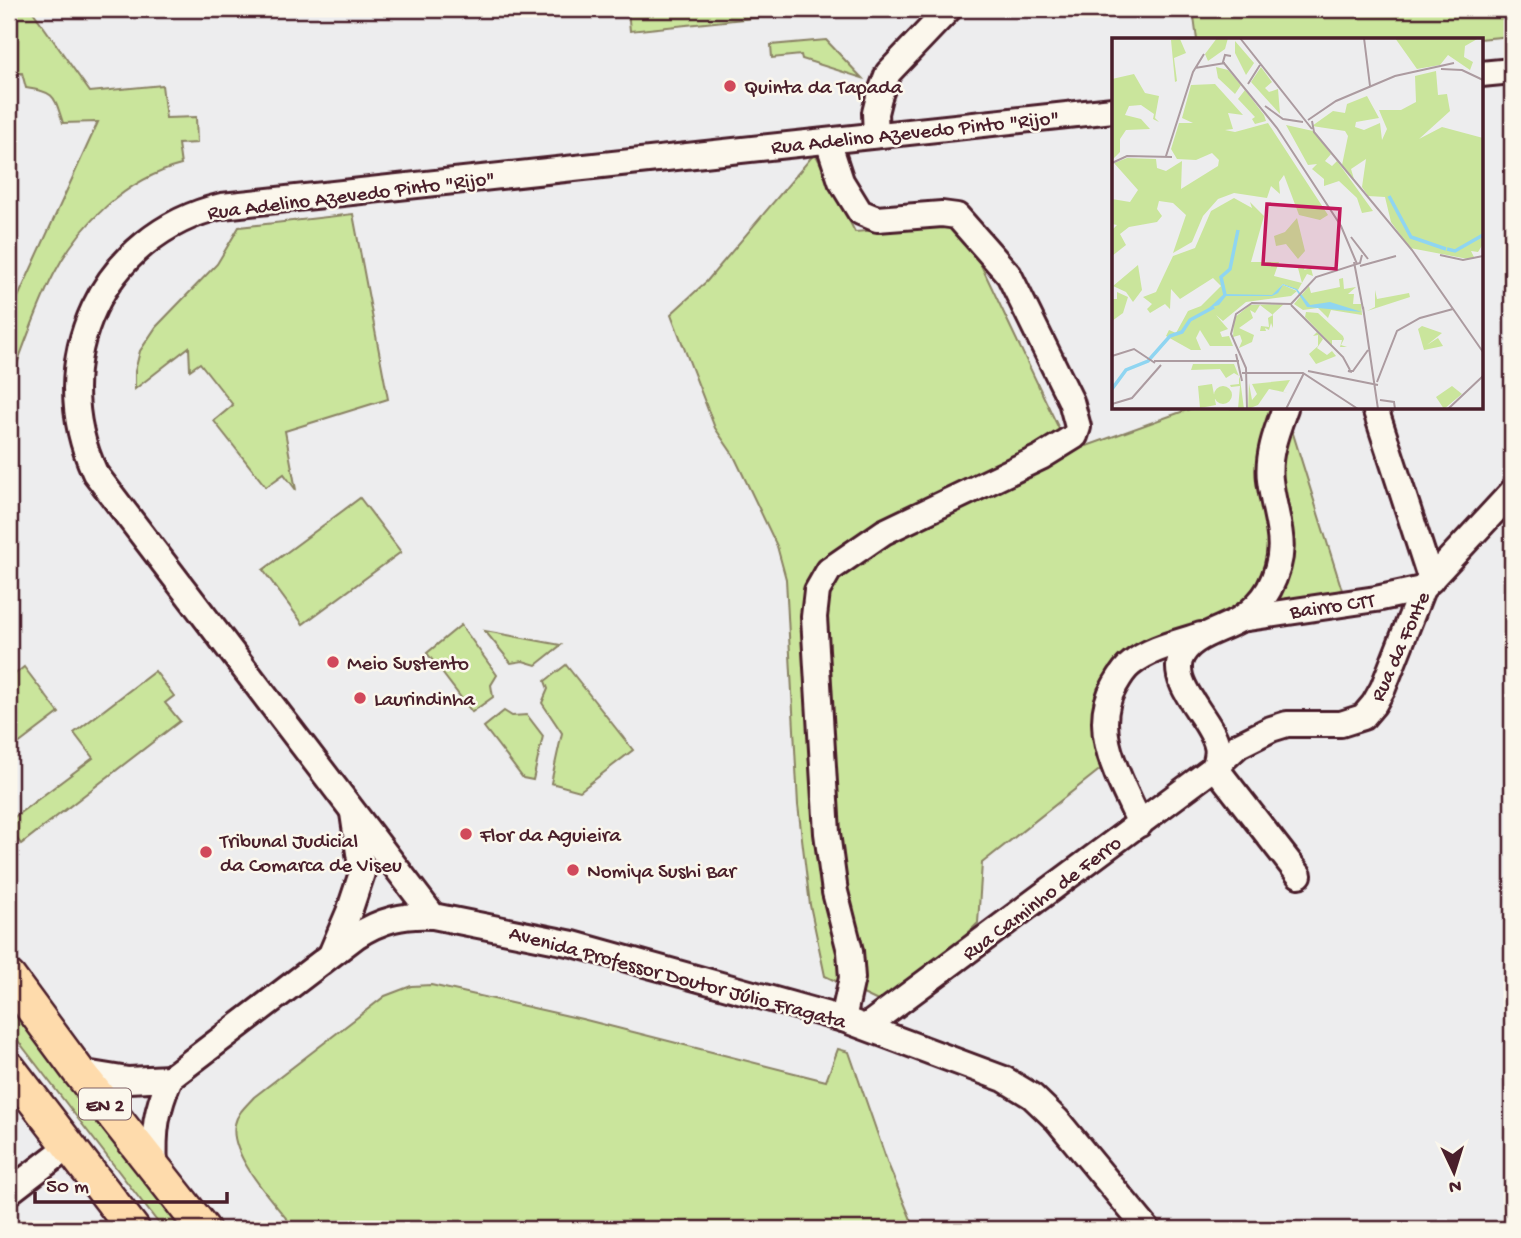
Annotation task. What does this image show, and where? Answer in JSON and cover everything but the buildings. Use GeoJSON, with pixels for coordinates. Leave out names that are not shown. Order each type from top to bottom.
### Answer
{"type":"FeatureCollection","features":[{"type":"Feature","properties":{"kind":"main road","name":"EN 2"},"geometry":{"type":"LineString","coordinates":[[9,976],[79,1072],[203,1229]]}},
{"type":"Feature","properties":{"kind":"main road","name":"EN 2"},"geometry":{"type":"LineString","coordinates":[[9,1068],[133,1229]]}},
{"type":"Feature","properties":{"kind":"street"},"geometry":{"type":"LineString","coordinates":[[876,135],[875,113],[878,97],[888,73],[949,9]]}},
{"type":"Feature","properties":{"kind":"street"},"geometry":{"type":"LineString","coordinates":[[1482,75],[1512,71]]}},
{"type":"Feature","properties":{"kind":"street","name":"Rua Adelino Azevedo Pinto \"Rijo\""},"geometry":{"type":"LineString","coordinates":[[433,916],[95,473],[81,433],[78,368],[85,336],[103,288],[127,258],[179,219],[222,206],[1112,110]]}},
{"type":"Feature","properties":{"kind":"street"},"geometry":{"type":"LineString","coordinates":[[828,141],[841,181],[860,212],[877,219],[942,214],[957,216],[1009,275],[1071,401],[1078,427],[1075,436],[1041,457],[884,532],[829,570],[817,591],[814,617],[827,833],[835,892],[850,951],[852,978],[843,1019]]}},
{"type":"Feature","properties":{"kind":"street","name":"Bairro CTT"},"geometry":{"type":"LineString","coordinates":[[1241,618],[1267,593],[1279,562],[1281,528],[1270,471],[1272,446],[1284,410]]}},
{"type":"Feature","properties":{"kind":"street"},"geometry":{"type":"LineString","coordinates":[[1376,410],[1426,584]]}},
{"type":"Feature","properties":{"kind":"street"},"geometry":{"type":"LineString","coordinates":[[1426,584],[1512,492]]}},
{"type":"Feature","properties":{"kind":"street","name":"Bairro CTT"},"geometry":{"type":"LineString","coordinates":[[1140,824],[1108,748],[1105,722],[1107,701],[1128,666],[1139,658],[1209,633],[1241,618],[1376,599],[1426,584]]}},
{"type":"Feature","properties":{"kind":"street","name":"Rua da Fonte"},"geometry":{"type":"LineString","coordinates":[[1215,767],[1239,745],[1270,729],[1287,724],[1341,724],[1363,717],[1383,688],[1426,584]]}},
{"type":"Feature","properties":{"kind":"street","name":"Bairro CTT"},"geometry":{"type":"LineString","coordinates":[[1209,633],[1188,647],[1180,659],[1179,672],[1217,747],[1215,767]]}},
{"type":"Feature","properties":{"kind":"street"},"geometry":{"type":"LineString","coordinates":[[1215,767],[1299,875]]}},
{"type":"Feature","properties":{"kind":"street","name":"Rua Caminho de Ferro"},"geometry":{"type":"LineString","coordinates":[[867,1026],[1215,767]]}},
{"type":"Feature","properties":{"kind":"street"},"geometry":{"type":"LineString","coordinates":[[352,808],[362,873],[371,898],[391,919]]}},
{"type":"Feature","properties":{"kind":"street"},"geometry":{"type":"LineString","coordinates":[[332,954],[362,873]]}},
{"type":"Feature","properties":{"kind":"street","name":"Avenida Professor Doutor Júlio Fragata"},"geometry":{"type":"LineString","coordinates":[[170,1078],[356,936],[391,919],[412,915],[433,916],[573,944],[843,1019],[1004,1079],[1032,1096],[1057,1120],[1140,1223]]}},
{"type":"Feature","properties":{"kind":"street"},"geometry":{"type":"LineString","coordinates":[[79,1072],[128,1080],[170,1078],[155,1119],[155,1167]]}},
{"type":"Feature","properties":{"kind":"street"},"geometry":{"type":"LineString","coordinates":[[9,1192],[69,1146]]}},
{"type":"Feature","properties":{"kind":"green space"},"geometry":{"type":"Polygon","coordinates":[[[31,9],[90,92],[162,85],[166,118],[196,117],[197,143],[178,144],[181,165],[141,181],[123,193],[106,206],[77,238],[49,285],[17,364],[9,376],[9,317],[98,122],[63,123],[58,107],[49,94],[26,88],[22,73],[9,74],[9,12],[31,9]]]}},
{"type":"Feature","properties":{"kind":"green space"},"geometry":{"type":"Polygon","coordinates":[[[628,9],[772,9],[773,16],[630,31],[628,9]]]}},
{"type":"Feature","properties":{"kind":"green space"},"geometry":{"type":"Polygon","coordinates":[[[1193,9],[1512,9],[1512,36],[1482,39],[1197,38],[1193,9]]]}},
{"type":"Feature","properties":{"kind":"green space"},"geometry":{"type":"Polygon","coordinates":[[[826,40],[862,78],[802,59],[801,55],[772,58],[771,45],[826,40]]]}},
{"type":"Feature","properties":{"kind":"green space"},"geometry":{"type":"Polygon","coordinates":[[[815,153],[855,232],[961,223],[1070,452],[1186,410],[1286,410],[1342,590],[1287,602],[1120,677],[1112,760],[982,863],[978,923],[950,951],[880,1002],[825,976],[810,905],[798,805],[786,579],[777,546],[734,456],[715,428],[671,314],[707,281],[815,153]]]}},
{"type":"Feature","properties":{"kind":"green space"},"geometry":{"type":"Polygon","coordinates":[[[353,214],[388,399],[285,431],[296,490],[284,474],[266,487],[214,421],[233,405],[200,363],[190,370],[189,347],[135,389],[135,371],[140,351],[156,327],[217,264],[239,227],[353,214]]]}},
{"type":"Feature","properties":{"kind":"green space"},"geometry":{"type":"Polygon","coordinates":[[[360,498],[401,552],[303,624],[263,570],[360,498]]]}},
{"type":"Feature","properties":{"kind":"green space"},"geometry":{"type":"Polygon","coordinates":[[[461,625],[497,675],[491,685],[493,697],[472,712],[427,653],[461,625]]]}},
{"type":"Feature","properties":{"kind":"green space"},"geometry":{"type":"Polygon","coordinates":[[[485,631],[561,645],[536,665],[523,661],[511,663],[485,631]]]}},
{"type":"Feature","properties":{"kind":"green space"},"geometry":{"type":"Polygon","coordinates":[[[566,665],[633,750],[580,791],[551,783],[562,733],[542,703],[548,689],[545,681],[566,665]]]}},
{"type":"Feature","properties":{"kind":"green space"},"geometry":{"type":"Polygon","coordinates":[[[24,667],[59,713],[9,751],[9,679],[24,667]]]}},
{"type":"Feature","properties":{"kind":"green space"},"geometry":{"type":"Polygon","coordinates":[[[155,671],[174,696],[165,703],[180,721],[21,844],[9,828],[9,821],[93,758],[74,733],[155,671]]]}},
{"type":"Feature","properties":{"kind":"green space"},"geometry":{"type":"Polygon","coordinates":[[[504,711],[512,716],[527,715],[543,736],[533,780],[523,778],[484,727],[504,711]]]}},
{"type":"Feature","properties":{"kind":"green space"},"geometry":{"type":"Polygon","coordinates":[[[431,985],[582,1019],[826,1081],[838,1049],[849,1052],[888,1164],[915,1229],[295,1229],[246,1165],[235,1137],[238,1116],[254,1097],[385,996],[411,986],[431,985]]]}},
{"type":"Feature","properties":{"kind":"green space"},"geometry":{"type":"Polygon","coordinates":[[[9,1002],[183,1229],[163,1229],[9,1029],[9,1002]]]}},
{"type":"Feature","properties":{"kind":"place","name":"Quinta da Tapada"},"geometry":{"type":"Point","coordinates":[730,86]}},
{"type":"Feature","properties":{"kind":"place","name":"Meio Sustento"},"geometry":{"type":"Point","coordinates":[333,662]}},
{"type":"Feature","properties":{"kind":"place","name":"Laurindinha"},"geometry":{"type":"Point","coordinates":[360,698]}},
{"type":"Feature","properties":{"kind":"place","name":"Flor da Aguieira"},"geometry":{"type":"Point","coordinates":[466,834]}},
{"type":"Feature","properties":{"kind":"place","name":"Tribunal Judicial da Comarca de Viseu"},"geometry":{"type":"Point","coordinates":[206,852]}},
{"type":"Feature","properties":{"kind":"place","name":"Nomiya Sushi Bar"},"geometry":{"type":"Point","coordinates":[573,870]}}]}
